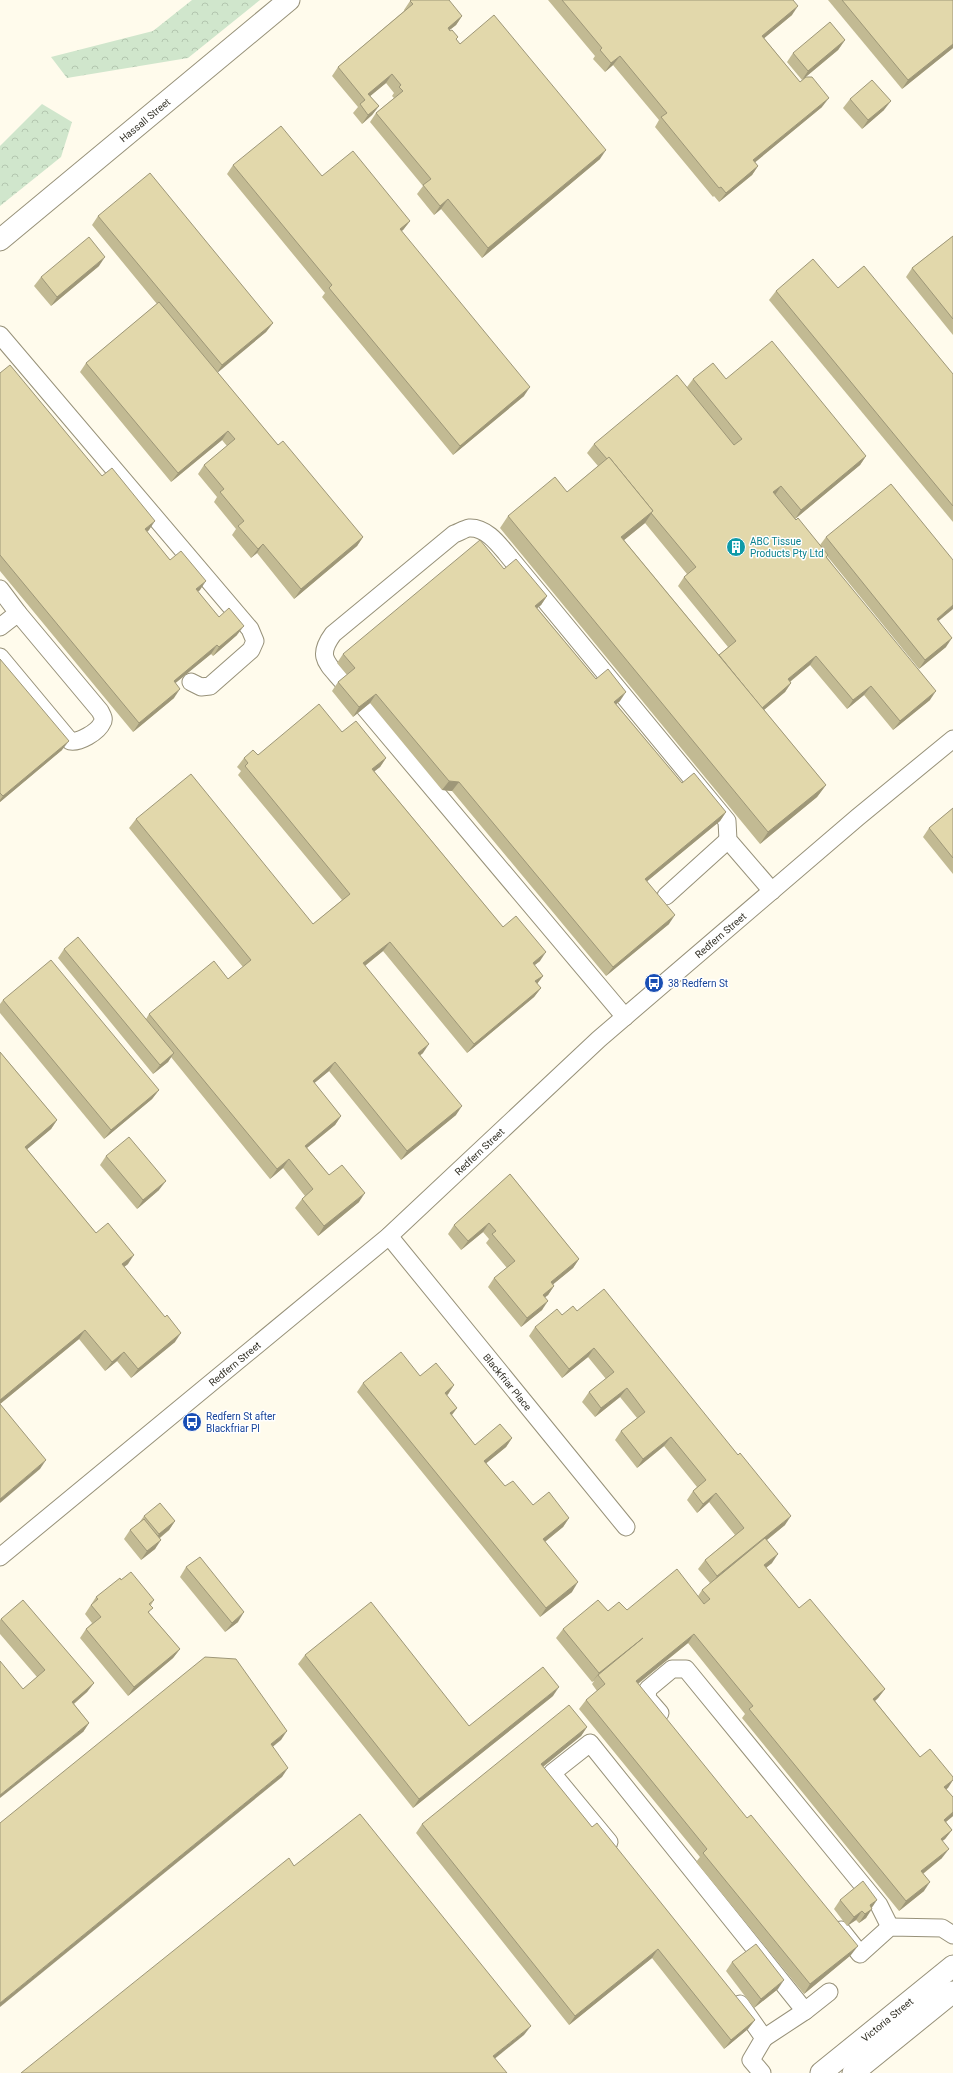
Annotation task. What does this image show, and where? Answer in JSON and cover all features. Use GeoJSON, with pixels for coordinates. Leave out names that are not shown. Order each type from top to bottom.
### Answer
{"type":"FeatureCollection","features":[{"type":"Feature","properties":{"kind":"main road","name":"Hassall Street"},"geometry":{"type":"LineString","coordinates":[[0,240],[289,0]]}},
{"type":"Feature","properties":{"kind":"main road","name":"Victoria Street"},"geometry":{"type":"LineString","coordinates":[[821,2073],[953,1966]]}},
{"type":"Feature","properties":{"kind":"main road","name":"Victoria Street"},"geometry":{"type":"LineString","coordinates":[[853,2073],[953,1992]]}},
{"type":"Feature","properties":{"kind":"street"},"geometry":{"type":"LineString","coordinates":[[0,335],[250,628],[255,641],[251,650],[210,686],[200,687],[191,682]]}},
{"type":"Feature","properties":{"kind":"street"},"geometry":{"type":"LineString","coordinates":[[343,682],[326,661],[324,656],[324,648],[333,634],[454,534],[469,528],[481,530],[492,537],[506,553],[727,821],[728,840],[772,891]]}},
{"type":"Feature","properties":{"kind":"street"},"geometry":{"type":"LineString","coordinates":[[0,589],[18,613],[100,711],[103,718],[103,723],[80,740],[75,742],[70,741],[0,657]]}},
{"type":"Feature","properties":{"kind":"street"},"geometry":{"type":"LineString","coordinates":[[0,627],[18,613]]}},
{"type":"Feature","properties":{"kind":"street"},"geometry":{"type":"LineString","coordinates":[[364,707],[625,1018]]}},
{"type":"Feature","properties":{"kind":"street","name":"Redfern Street"},"geometry":{"type":"LineString","coordinates":[[0,1557],[389,1236],[625,1018],[772,891],[953,739]]}},
{"type":"Feature","properties":{"kind":"street"},"geometry":{"type":"LineString","coordinates":[[666,896],[728,840]]}},
{"type":"Feature","properties":{"kind":"street","name":"Blackfriar Place"},"geometry":{"type":"LineString","coordinates":[[389,1236],[626,1528]]}},
{"type":"Feature","properties":{"kind":"street"},"geometry":{"type":"LineString","coordinates":[[673,1728],[647,1698],[648,1689],[672,1669],[686,1669],[879,1905],[890,1928]]}},
{"type":"Feature","properties":{"kind":"street"},"geometry":{"type":"LineString","coordinates":[[617,1852],[552,1773],[590,1743],[805,2011]]}},
{"type":"Feature","properties":{"kind":"street"},"geometry":{"type":"LineString","coordinates":[[830,1918],[860,1954],[890,1928],[942,1928],[953,1935]]}},
{"type":"Feature","properties":{"kind":"street"},"geometry":{"type":"LineString","coordinates":[[731,1992],[764,2038]]}},
{"type":"Feature","properties":{"kind":"street"},"geometry":{"type":"LineString","coordinates":[[762,2073],[751,2060],[764,2038],[805,2011],[829,1992]]}},
{"type":"Feature","properties":{"kind":"green space"},"geometry":{"type":"Polygon","coordinates":[[[192,0],[260,0],[188,58],[67,78],[51,57],[153,31],[192,0]]]}},
{"type":"Feature","properties":{"kind":"green space"},"geometry":{"type":"Polygon","coordinates":[[[42,104],[72,122],[61,157],[0,206],[0,146],[42,104]]]}},
{"type":"Feature","properties":{"kind":"building"},"geometry":{"type":"Polygon","coordinates":[[[449,0],[462,16],[448,28],[458,37],[456,39],[460,44],[494,15],[606,150],[488,248],[448,199],[440,206],[423,185],[431,179],[376,113],[403,91],[399,87],[401,85],[392,74],[368,94],[379,106],[368,115],[360,104],[365,100],[338,67],[413,4],[410,1],[449,0]]]}},
{"type":"Feature","properties":{"kind":"building"},"geometry":{"type":"Polygon","coordinates":[[[562,0],[793,0],[798,6],[762,36],[800,82],[806,77],[812,77],[829,98],[753,160],[758,166],[726,193],[721,187],[719,188],[661,117],[667,113],[620,56],[611,63],[600,50],[602,48],[562,0]]]}},
{"type":"Feature","properties":{"kind":"building"},"geometry":{"type":"Polygon","coordinates":[[[842,0],[953,0],[953,44],[908,80],[842,0]]]}},
{"type":"Feature","properties":{"kind":"building"},"geometry":{"type":"Polygon","coordinates":[[[830,22],[845,40],[808,71],[793,53],[830,22]]]}},
{"type":"Feature","properties":{"kind":"building"},"geometry":{"type":"Polygon","coordinates":[[[872,80],[891,101],[868,120],[850,99],[872,80]]]}},
{"type":"Feature","properties":{"kind":"building"},"geometry":{"type":"Polygon","coordinates":[[[281,126],[322,176],[353,151],[410,221],[400,229],[530,387],[460,446],[329,288],[332,285],[233,165],[281,126]]]}},
{"type":"Feature","properties":{"kind":"building"},"geometry":{"type":"Polygon","coordinates":[[[150,173],[273,323],[222,365],[98,216],[150,173]]]}},
{"type":"Feature","properties":{"kind":"building"},"geometry":{"type":"Polygon","coordinates":[[[953,236],[953,319],[912,268],[953,236]]]}},
{"type":"Feature","properties":{"kind":"building"},"geometry":{"type":"Polygon","coordinates":[[[89,237],[105,257],[57,297],[41,277],[89,237]]]}},
{"type":"Feature","properties":{"kind":"building"},"geometry":{"type":"Polygon","coordinates":[[[813,259],[838,288],[864,266],[953,374],[953,506],[776,291],[813,259]]]}},
{"type":"Feature","properties":{"kind":"building"},"geometry":{"type":"Polygon","coordinates":[[[159,302],[278,445],[283,441],[363,537],[301,589],[263,544],[258,549],[238,526],[244,521],[220,492],[224,489],[204,465],[235,439],[228,431],[178,473],[86,363],[159,302]]]}},
{"type":"Feature","properties":{"kind":"building","name":"ABC Tissue Products Pty Ltd"},"geometry":{"type":"Polygon","coordinates":[[[772,341],[866,456],[801,510],[781,486],[773,492],[796,520],[798,518],[828,555],[826,557],[936,691],[900,721],[871,686],[853,700],[816,656],[788,679],[791,683],[762,708],[719,655],[736,641],[684,577],[696,567],[651,513],[653,511],[609,457],[607,459],[594,444],[677,375],[734,445],[742,439],[693,379],[713,363],[726,379],[772,341]]]}},
{"type":"Feature","properties":{"kind":"building"},"geometry":{"type":"Polygon","coordinates":[[[10,365],[102,476],[112,468],[155,521],[145,529],[170,560],[181,551],[206,581],[196,589],[219,617],[229,608],[244,626],[219,647],[217,645],[174,681],[180,689],[139,723],[0,555],[0,373],[10,365]]]}},
{"type":"Feature","properties":{"kind":"building"},"geometry":{"type":"Polygon","coordinates":[[[609,457],[653,511],[621,537],[826,785],[768,832],[508,516],[555,477],[567,492],[609,457]]]}},
{"type":"Feature","properties":{"kind":"building"},"geometry":{"type":"Polygon","coordinates":[[[891,484],[953,560],[953,605],[937,619],[952,638],[925,660],[826,537],[891,484]]]}},
{"type":"Feature","properties":{"kind":"building"},"geometry":{"type":"Polygon","coordinates":[[[480,540],[504,569],[516,559],[547,596],[535,606],[596,679],[608,669],[626,692],[614,702],[682,783],[694,773],[726,812],[645,879],[675,915],[613,967],[459,782],[449,781],[376,694],[359,707],[338,682],[355,668],[343,654],[480,540]]]}},
{"type":"Feature","properties":{"kind":"building"},"geometry":{"type":"Polygon","coordinates":[[[0,659],[69,741],[3,796],[0,793],[0,659]]]}},
{"type":"Feature","properties":{"kind":"building"},"geometry":{"type":"Polygon","coordinates":[[[319,704],[342,732],[356,721],[386,758],[372,769],[503,927],[516,916],[546,952],[533,963],[543,976],[535,981],[541,988],[474,1044],[390,942],[363,963],[429,1044],[418,1053],[462,1106],[407,1151],[335,1062],[313,1081],[341,1116],[305,1146],[329,1175],[342,1165],[365,1193],[324,1226],[302,1199],[313,1189],[289,1159],[277,1169],[149,1014],[214,961],[228,979],[251,960],[136,819],[191,774],[313,924],[350,894],[245,766],[248,763],[244,758],[253,750],[258,755],[319,704]]]}},
{"type":"Feature","properties":{"kind":"building"},"geometry":{"type":"Polygon","coordinates":[[[953,808],[953,858],[929,828],[953,808]]]}},
{"type":"Feature","properties":{"kind":"building"},"geometry":{"type":"Polygon","coordinates":[[[78,937],[174,1053],[160,1065],[64,949],[78,937]]]}},
{"type":"Feature","properties":{"kind":"building"},"geometry":{"type":"Polygon","coordinates":[[[51,960],[159,1090],[111,1130],[3,1000],[51,960]]]}},
{"type":"Feature","properties":{"kind":"building"},"geometry":{"type":"Polygon","coordinates":[[[0,1052],[57,1120],[25,1147],[96,1233],[108,1223],[134,1255],[122,1264],[165,1317],[167,1315],[181,1333],[138,1369],[124,1352],[112,1362],[85,1330],[0,1400],[0,1052]]]}},
{"type":"Feature","properties":{"kind":"building"},"geometry":{"type":"Polygon","coordinates":[[[129,1137],[166,1181],[143,1200],[106,1156],[129,1137]]]}},
{"type":"Feature","properties":{"kind":"building"},"geometry":{"type":"Polygon","coordinates":[[[510,1174],[579,1259],[551,1282],[554,1286],[543,1295],[548,1301],[527,1318],[494,1278],[515,1261],[492,1234],[496,1231],[489,1223],[468,1241],[454,1225],[510,1174]]]}},
{"type":"Feature","properties":{"kind":"building"},"geometry":{"type":"Polygon","coordinates":[[[604,1289],[738,1455],[740,1453],[791,1516],[717,1576],[705,1560],[744,1528],[716,1493],[703,1504],[693,1491],[706,1480],[671,1437],[643,1459],[621,1431],[645,1412],[627,1388],[601,1408],[589,1392],[614,1372],[594,1348],[569,1369],[535,1327],[557,1309],[562,1315],[573,1306],[577,1311],[604,1289]]]}},
{"type":"Feature","properties":{"kind":"building"},"geometry":{"type":"Polygon","coordinates":[[[401,1352],[420,1376],[436,1363],[454,1385],[445,1393],[457,1408],[450,1413],[475,1445],[500,1424],[512,1438],[484,1461],[505,1486],[513,1481],[533,1505],[549,1492],[569,1518],[543,1539],[578,1582],[546,1608],[363,1383],[401,1352]]]}},
{"type":"Feature","properties":{"kind":"building"},"geometry":{"type":"Polygon","coordinates":[[[0,1404],[46,1460],[0,1499],[0,1404]]]}},
{"type":"Feature","properties":{"kind":"building"},"geometry":{"type":"Polygon","coordinates":[[[160,1503],[175,1521],[159,1534],[144,1516],[160,1503]]]}},
{"type":"Feature","properties":{"kind":"building"},"geometry":{"type":"Polygon","coordinates":[[[144,1519],[161,1540],[147,1551],[130,1530],[144,1519]]]}},
{"type":"Feature","properties":{"kind":"building"},"geometry":{"type":"Polygon","coordinates":[[[765,1538],[778,1554],[764,1565],[799,1608],[810,1599],[885,1689],[873,1699],[920,1757],[930,1749],[953,1777],[953,1780],[944,1787],[953,1797],[953,1812],[944,1820],[952,1830],[941,1839],[949,1849],[921,1871],[930,1882],[906,1901],[749,1709],[753,1706],[694,1634],[636,1681],[747,1818],[751,1815],[858,1946],[810,1984],[703,1853],[707,1849],[586,1700],[605,1684],[598,1675],[643,1638],[599,1673],[563,1629],[598,1600],[608,1611],[619,1602],[627,1610],[677,1569],[704,1604],[710,1599],[702,1590],[765,1538]]]}},
{"type":"Feature","properties":{"kind":"building"},"geometry":{"type":"Polygon","coordinates":[[[200,1557],[244,1612],[232,1623],[186,1567],[200,1557]]]}},
{"type":"Feature","properties":{"kind":"building"},"geometry":{"type":"Polygon","coordinates":[[[131,1572],[154,1600],[149,1604],[153,1608],[148,1612],[180,1649],[134,1687],[86,1629],[101,1617],[91,1605],[98,1599],[96,1597],[120,1578],[121,1580],[131,1572]]]}},
{"type":"Feature","properties":{"kind":"building"},"geometry":{"type":"Polygon","coordinates":[[[23,1600],[94,1683],[72,1702],[89,1723],[0,1795],[0,1661],[23,1689],[45,1670],[1,1619],[23,1600]]]}},
{"type":"Feature","properties":{"kind":"building"},"geometry":{"type":"Polygon","coordinates":[[[371,1602],[469,1726],[543,1667],[559,1687],[419,1799],[305,1655],[371,1602]]]}},
{"type":"Feature","properties":{"kind":"building"},"geometry":{"type":"Polygon","coordinates":[[[205,1657],[236,1659],[287,1731],[271,1744],[288,1768],[0,2003],[0,1823],[205,1657]]]}},
{"type":"Feature","properties":{"kind":"building"},"geometry":{"type":"Polygon","coordinates":[[[569,1705],[587,1727],[541,1764],[592,1827],[597,1823],[755,2020],[731,2040],[658,1949],[575,2016],[422,1824],[569,1705]]]}},
{"type":"Feature","properties":{"kind":"building"},"geometry":{"type":"Polygon","coordinates":[[[360,1814],[531,2026],[493,2056],[507,2073],[21,2073],[289,1858],[294,1866],[360,1814]]]}},
{"type":"Feature","properties":{"kind":"building"},"geometry":{"type":"Polygon","coordinates":[[[863,1881],[877,1900],[870,1905],[872,1909],[865,1914],[862,1911],[854,1917],[840,1900],[863,1881]]]}},
{"type":"Feature","properties":{"kind":"building"},"geometry":{"type":"Polygon","coordinates":[[[756,1944],[784,1980],[761,1999],[732,1962],[756,1944]]]}},
{"type":"Feature","properties":{"kind":"place","name":"ABC Tissue Products Pty Ltd"},"geometry":{"type":"Point","coordinates":[736,547]}},
{"type":"Feature","properties":{"kind":"place","name":"38 Redfern St"},"geometry":{"type":"Point","coordinates":[654,983]}},
{"type":"Feature","properties":{"kind":"place","name":"Redfern St after Blackfriar Pl"},"geometry":{"type":"Point","coordinates":[192,1422]}}]}
